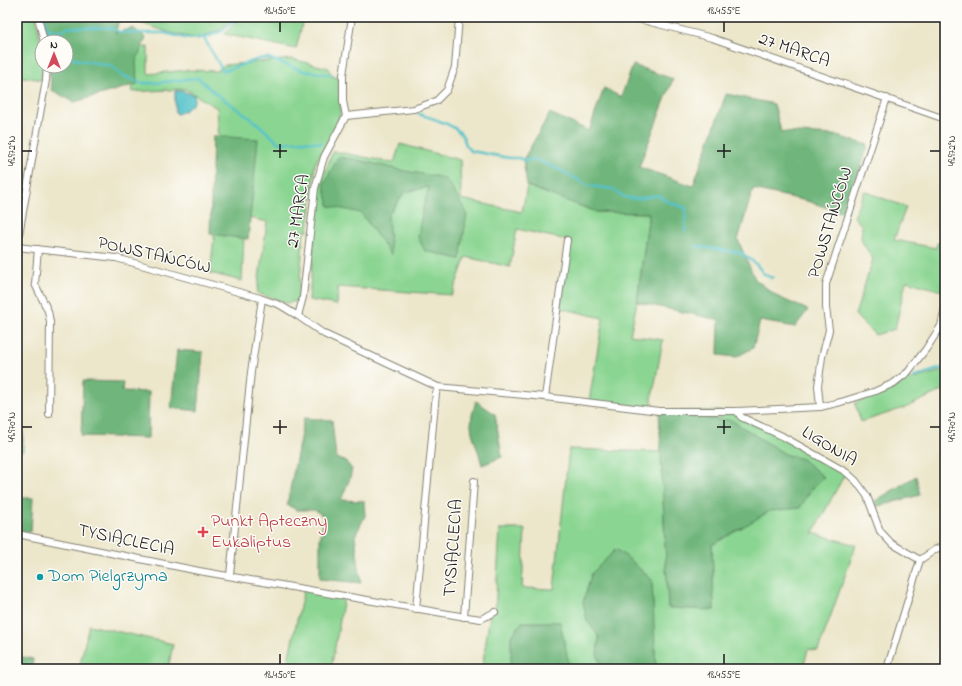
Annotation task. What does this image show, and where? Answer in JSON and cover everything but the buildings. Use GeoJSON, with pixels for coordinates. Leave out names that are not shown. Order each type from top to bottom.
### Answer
{"type":"FeatureCollection","features":[{"type":"Feature","properties":{"kind":"street"},"geometry":{"type":"LineString","coordinates":[[38,17],[42,34]]}},
{"type":"Feature","properties":{"kind":"street"},"geometry":{"type":"LineString","coordinates":[[352,17],[343,75],[343,101],[346,116],[414,109],[436,100],[447,90],[455,68],[459,17]]}},
{"type":"Feature","properties":{"kind":"street","name":"27 MARCA"},"geometry":{"type":"LineString","coordinates":[[631,17],[712,38],[945,118]]}},
{"type":"Feature","properties":{"kind":"street"},"geometry":{"type":"LineString","coordinates":[[17,247],[46,74]]}},
{"type":"Feature","properties":{"kind":"street","name":"POWSTAŃCÓW"},"geometry":{"type":"LineString","coordinates":[[820,407],[818,386],[822,357],[829,330],[826,308],[826,284],[887,98]]}},
{"type":"Feature","properties":{"kind":"street","name":"27 MARCA"},"geometry":{"type":"LineString","coordinates":[[298,316],[303,297],[315,188],[324,157],[346,116]]}},
{"type":"Feature","properties":{"kind":"street"},"geometry":{"type":"LineString","coordinates":[[545,397],[567,240]]}},
{"type":"Feature","properties":{"kind":"street","name":"POWSTAŃCÓW"},"geometry":{"type":"LineString","coordinates":[[17,247],[116,258],[262,299],[280,305],[324,334],[438,387],[659,410],[737,411],[820,407],[876,391],[894,383],[908,372],[926,349],[941,326],[945,308]]}},
{"type":"Feature","properties":{"kind":"street"},"geometry":{"type":"LineString","coordinates":[[38,249],[35,284],[48,311],[50,322],[48,414]]}},
{"type":"Feature","properties":{"kind":"street"},"geometry":{"type":"LineString","coordinates":[[230,575],[251,372],[262,299]]}},
{"type":"Feature","properties":{"kind":"street","name":"TYSIĄCLECIA"},"geometry":{"type":"LineString","coordinates":[[416,609],[436,393],[438,387]]}},
{"type":"Feature","properties":{"kind":"street","name":"LIGONIA"},"geometry":{"type":"LineString","coordinates":[[737,411],[741,417],[782,436],[846,472],[856,481],[867,496],[880,531],[891,543],[920,560]]}},
{"type":"Feature","properties":{"kind":"street","name":"TYSIĄCLECIA"},"geometry":{"type":"LineString","coordinates":[[464,617],[474,481]]}},
{"type":"Feature","properties":{"kind":"street","name":"TYSIĄCLECIA"},"geometry":{"type":"LineString","coordinates":[[17,534],[199,571],[230,575],[464,617],[481,619],[495,612]]}},
{"type":"Feature","properties":{"kind":"street"},"geometry":{"type":"LineString","coordinates":[[887,669],[920,560],[936,549],[945,546]]}},
{"type":"Feature","properties":{"kind":"green space"},"geometry":{"type":"Polygon","coordinates":[[[17,17],[36,17],[39,34],[34,34],[34,74],[43,74],[43,80],[17,76],[17,17]]]}},
{"type":"Feature","properties":{"kind":"green space"},"geometry":{"type":"Polygon","coordinates":[[[43,17],[120,17],[115,33],[133,28],[146,38],[136,61],[137,84],[74,102],[52,90],[50,74],[74,74],[74,34],[45,34],[43,17]]]}},
{"type":"Feature","properties":{"kind":"green space"},"geometry":{"type":"Polygon","coordinates":[[[122,17],[166,17],[180,22],[183,17],[235,17],[221,29],[198,39],[171,33],[122,17]]]}},
{"type":"Feature","properties":{"kind":"green space"},"geometry":{"type":"Polygon","coordinates":[[[241,17],[304,17],[296,49],[224,34],[241,17]]]}},
{"type":"Feature","properties":{"kind":"green space"},"geometry":{"type":"Polygon","coordinates":[[[148,47],[148,74],[187,70],[216,71],[225,65],[292,59],[329,68],[331,76],[338,78],[340,105],[339,119],[337,126],[315,164],[308,231],[304,231],[298,301],[287,303],[257,293],[267,222],[245,217],[219,140],[217,108],[185,89],[132,92],[135,48],[148,47]]]}},
{"type":"Feature","properties":{"kind":"green space"},"geometry":{"type":"Polygon","coordinates":[[[633,65],[673,79],[639,167],[693,186],[726,94],[774,104],[781,132],[834,135],[868,145],[846,214],[807,201],[753,189],[738,240],[755,279],[778,297],[808,310],[795,327],[760,321],[753,348],[736,357],[718,355],[719,320],[637,302],[649,213],[597,212],[527,186],[523,160],[550,113],[589,131],[604,88],[621,97],[633,65]]]}},
{"type":"Feature","properties":{"kind":"green space"},"geometry":{"type":"Polygon","coordinates":[[[213,136],[258,139],[248,239],[210,234],[213,136]]]}},
{"type":"Feature","properties":{"kind":"green space"},"geometry":{"type":"Polygon","coordinates":[[[400,144],[460,160],[461,199],[522,212],[527,186],[597,212],[649,213],[637,302],[630,335],[663,340],[652,399],[652,408],[589,401],[603,318],[560,308],[571,241],[517,229],[510,267],[466,257],[452,295],[338,287],[337,305],[309,300],[317,204],[321,182],[333,151],[394,163],[400,144]]]}},
{"type":"Feature","properties":{"kind":"green space"},"geometry":{"type":"Polygon","coordinates":[[[338,157],[445,178],[467,213],[460,259],[425,251],[418,237],[422,212],[429,187],[405,192],[388,215],[391,255],[361,213],[329,206],[324,184],[338,157]]]}},
{"type":"Feature","properties":{"kind":"green space"},"geometry":{"type":"Polygon","coordinates":[[[864,191],[906,207],[894,240],[936,248],[937,243],[944,243],[942,291],[906,281],[895,329],[875,335],[855,315],[873,259],[861,240],[862,226],[854,217],[864,191]]]}},
{"type":"Feature","properties":{"kind":"green space"},"geometry":{"type":"Polygon","coordinates":[[[215,229],[244,233],[242,281],[210,273],[215,229]]]}},
{"type":"Feature","properties":{"kind":"green space"},"geometry":{"type":"Polygon","coordinates":[[[177,350],[203,352],[198,411],[171,408],[177,350]]]}},
{"type":"Feature","properties":{"kind":"green space"},"geometry":{"type":"Polygon","coordinates":[[[945,370],[945,389],[907,407],[861,422],[855,403],[895,388],[906,381],[945,370]]]}},
{"type":"Feature","properties":{"kind":"green space"},"geometry":{"type":"Polygon","coordinates":[[[83,381],[123,382],[122,391],[149,392],[148,438],[81,436],[83,381]]]}},
{"type":"Feature","properties":{"kind":"green space"},"geometry":{"type":"Polygon","coordinates":[[[476,401],[495,414],[502,457],[482,465],[471,425],[476,401]]]}},
{"type":"Feature","properties":{"kind":"green space"},"geometry":{"type":"Polygon","coordinates":[[[659,411],[708,411],[708,419],[731,420],[785,454],[802,459],[824,477],[812,488],[800,508],[770,511],[712,545],[714,610],[668,608],[659,411]]]}},
{"type":"Feature","properties":{"kind":"green space"},"geometry":{"type":"Polygon","coordinates":[[[708,411],[737,411],[846,472],[813,533],[856,545],[818,651],[808,649],[803,669],[482,669],[490,614],[495,612],[500,529],[525,529],[522,588],[554,589],[569,449],[661,452],[668,607],[714,610],[708,411]]]}},
{"type":"Feature","properties":{"kind":"green space"},"geometry":{"type":"Polygon","coordinates":[[[304,418],[332,420],[336,458],[345,461],[352,469],[341,500],[364,501],[365,516],[355,536],[361,583],[320,579],[320,539],[324,517],[315,510],[297,510],[287,505],[304,418]]]}},
{"type":"Feature","properties":{"kind":"green space"},"geometry":{"type":"Polygon","coordinates":[[[17,427],[20,427],[23,434],[23,451],[17,451],[17,427]]]}},
{"type":"Feature","properties":{"kind":"green space"},"geometry":{"type":"Polygon","coordinates":[[[916,476],[920,495],[875,507],[875,501],[916,476]]]}},
{"type":"Feature","properties":{"kind":"green space"},"geometry":{"type":"Polygon","coordinates":[[[17,498],[33,498],[31,532],[17,530],[17,498]]]}},
{"type":"Feature","properties":{"kind":"green space"},"geometry":{"type":"Polygon","coordinates":[[[616,549],[652,580],[656,669],[603,669],[597,654],[599,637],[587,621],[583,602],[592,573],[616,549]]]}},
{"type":"Feature","properties":{"kind":"green space"},"geometry":{"type":"Polygon","coordinates":[[[304,589],[344,597],[331,669],[286,669],[304,589]]]}},
{"type":"Feature","properties":{"kind":"green space"},"geometry":{"type":"Polygon","coordinates":[[[522,622],[560,622],[570,669],[508,669],[511,661],[511,636],[522,622]]]}},
{"type":"Feature","properties":{"kind":"green space"},"geometry":{"type":"Polygon","coordinates":[[[89,625],[173,644],[168,669],[79,669],[89,625]]]}},
{"type":"Feature","properties":{"kind":"green space"},"geometry":{"type":"Polygon","coordinates":[[[17,656],[33,659],[32,669],[17,669],[17,656]]]}},
{"type":"Feature","properties":{"kind":"water"},"geometry":{"type":"Polygon","coordinates":[[[175,91],[182,91],[194,95],[195,100],[192,105],[183,112],[177,114],[175,112],[175,91]]]}},
{"type":"Feature","properties":{"kind":"waterway"},"geometry":{"type":"LineString","coordinates":[[44,17],[49,34]]}},
{"type":"Feature","properties":{"kind":"waterway"},"geometry":{"type":"LineString","coordinates":[[48,29],[61,31],[67,28],[75,27],[112,28],[119,32],[164,33],[190,39],[207,37],[222,31],[239,17]]}},
{"type":"Feature","properties":{"kind":"waterway"},"geometry":{"type":"LineString","coordinates":[[204,38],[223,71],[259,59],[268,58],[303,71],[333,75]]}},
{"type":"Feature","properties":{"kind":"waterway"},"geometry":{"type":"LineString","coordinates":[[74,59],[111,66],[121,75],[142,83],[198,78],[215,93],[257,123],[279,143],[303,141],[321,143]]}},
{"type":"Feature","properties":{"kind":"waterway"},"geometry":{"type":"LineString","coordinates":[[419,114],[454,128],[462,135],[467,148],[471,151],[509,158],[519,158],[526,161],[532,159],[537,160],[560,170],[589,186],[613,189],[624,197],[637,199],[658,195],[666,201],[686,208],[685,231]]}},
{"type":"Feature","properties":{"kind":"waterway"},"geometry":{"type":"LineString","coordinates":[[695,246],[742,253],[757,265],[763,273],[771,278],[773,277]]}},
{"type":"Feature","properties":{"kind":"waterway"},"geometry":{"type":"LineString","coordinates":[[914,377],[945,367]]}},
{"type":"Feature","properties":{"kind":"place","name":"Punkt Apteczny Eukaliptus"},"geometry":{"type":"Point","coordinates":[203,532]}},
{"type":"Feature","properties":{"kind":"place","name":"Dom Pielgrzyma"},"geometry":{"type":"Point","coordinates":[40,577]}}]}
